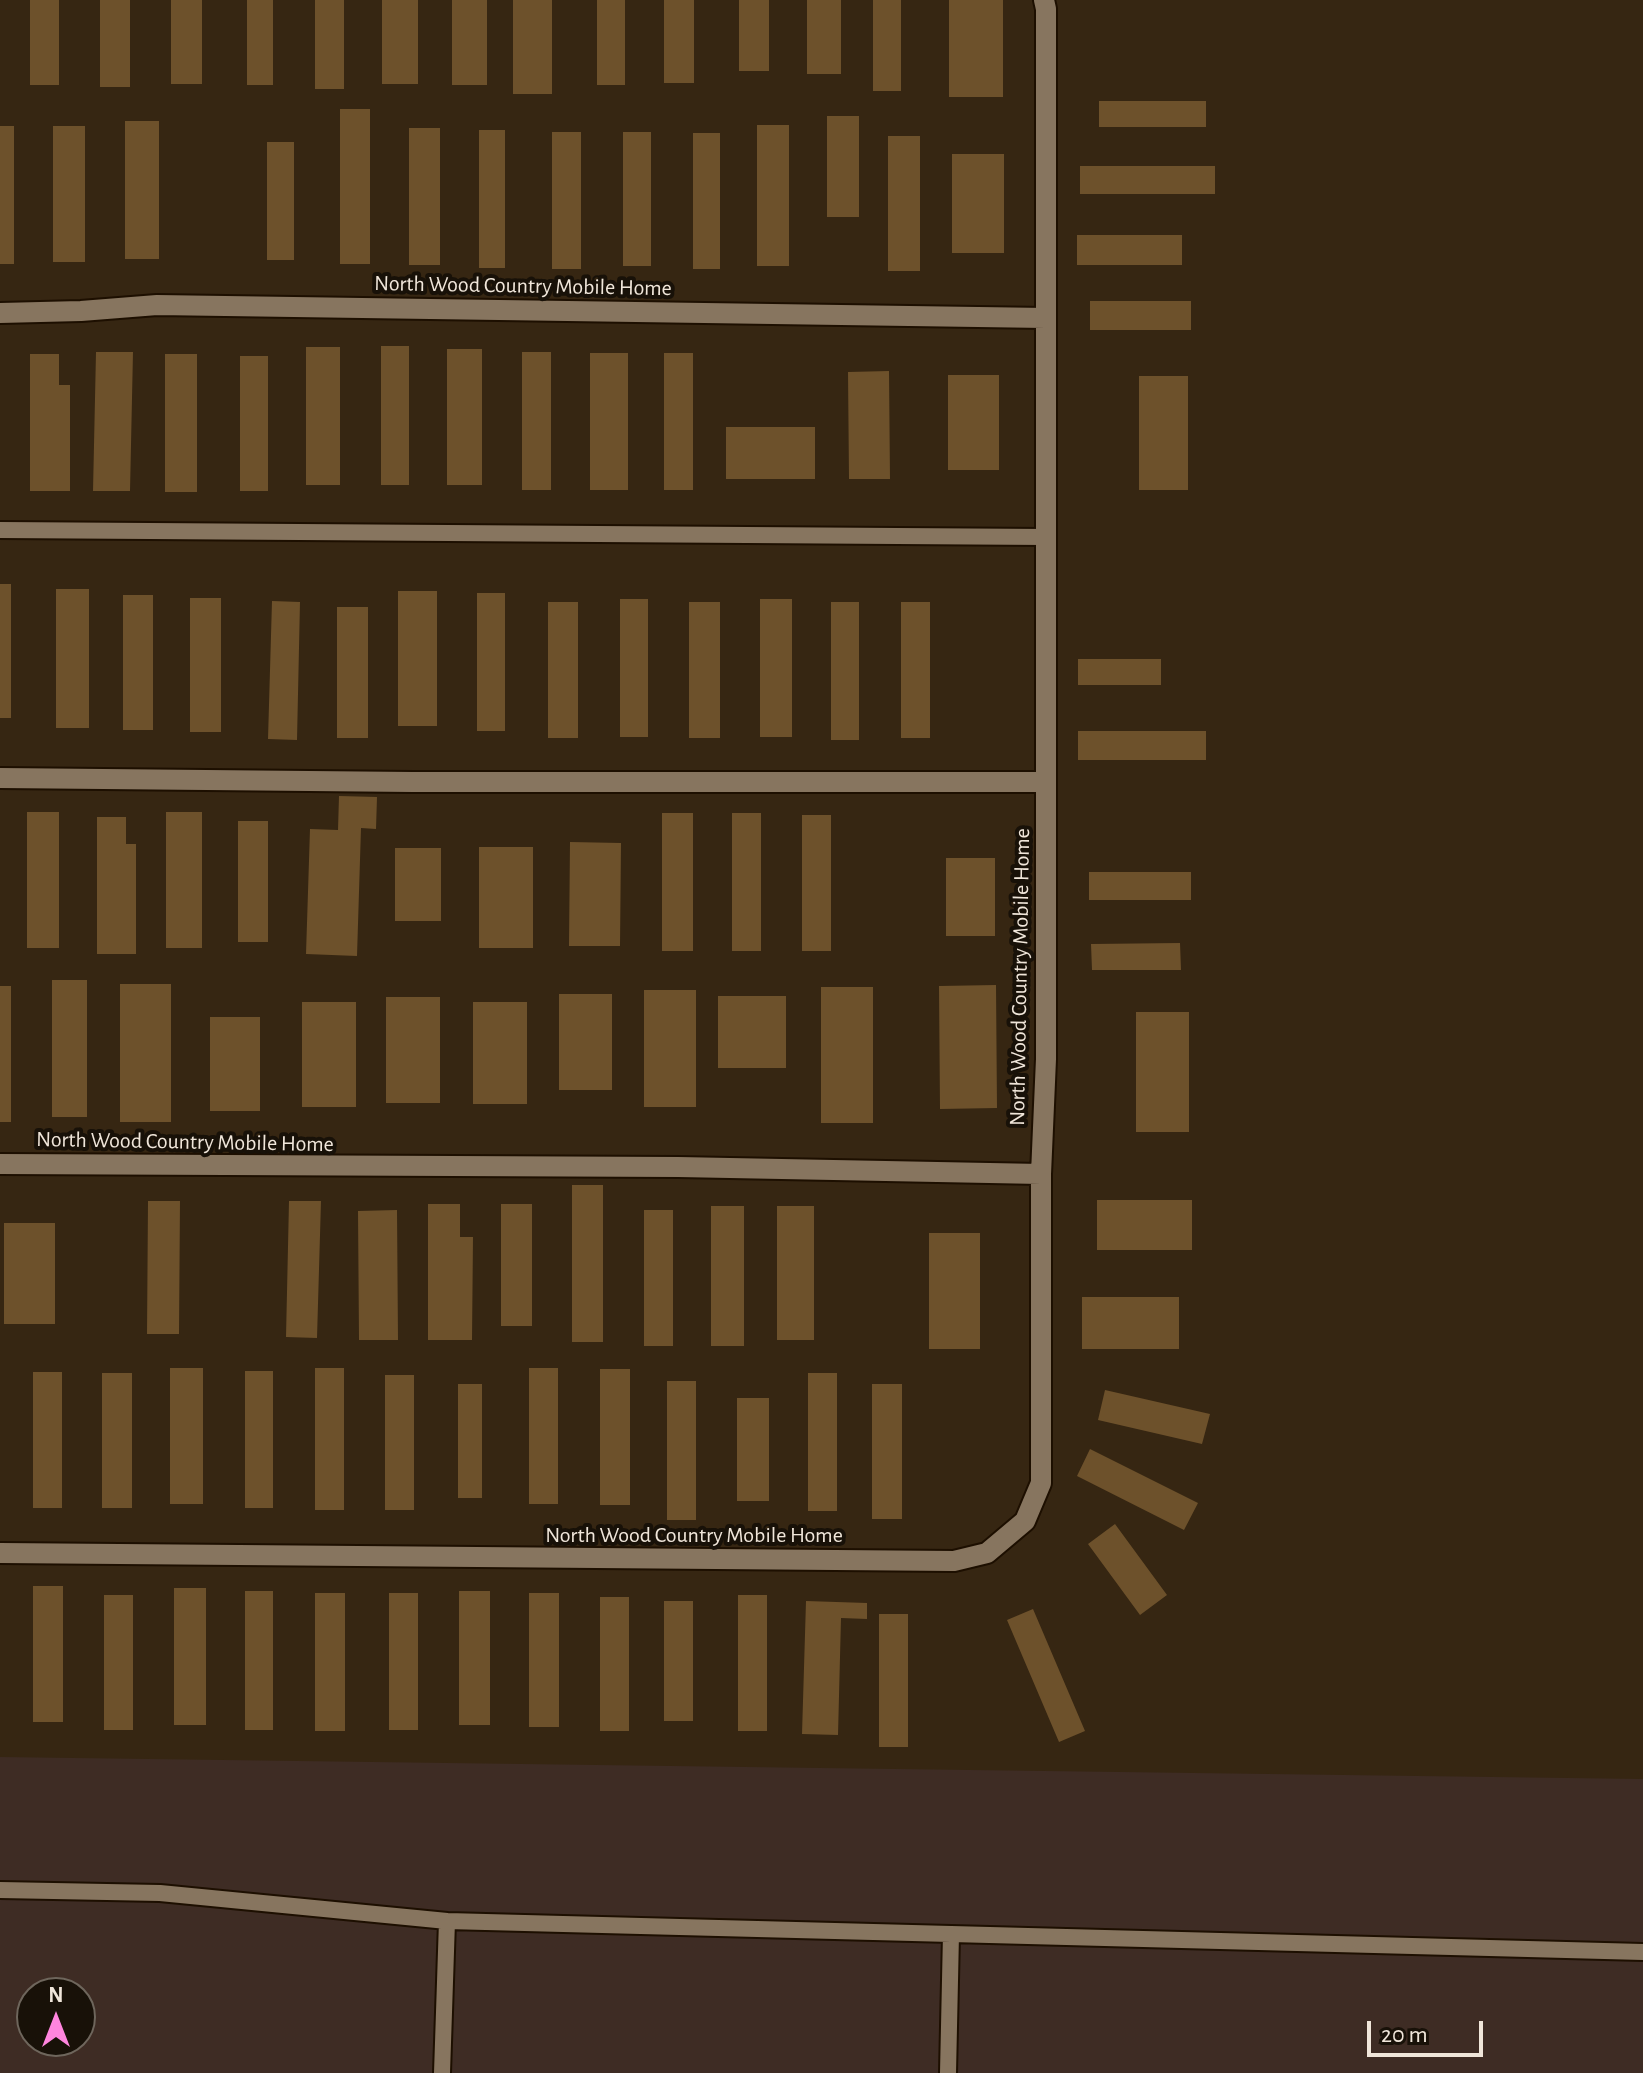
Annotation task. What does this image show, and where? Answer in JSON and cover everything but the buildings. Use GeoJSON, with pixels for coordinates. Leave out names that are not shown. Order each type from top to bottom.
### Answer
{"type":"FeatureCollection","features":[{"type":"Feature","properties":{"kind":"street","name":"North Wood Country Mobile Home"},"geometry":{"type":"LineString","coordinates":[[0,1553],[954,1561],[987,1553],[1025,1521],[1041,1483],[1041,1174],[1046,1059],[1044,0]]}},
{"type":"Feature","properties":{"kind":"street","name":"North Wood Country Mobile Home"},"geometry":{"type":"LineString","coordinates":[[0,313],[157,305],[1046,318]]}},
{"type":"Feature","properties":{"kind":"street"},"geometry":{"type":"LineString","coordinates":[[0,778],[412,782],[1046,782]]}},
{"type":"Feature","properties":{"kind":"street","name":"North Wood Country Mobile Home"},"geometry":{"type":"LineString","coordinates":[[0,1164],[678,1167],[1041,1174]]}},
{"type":"Feature","properties":{"kind":"lane"},"geometry":{"type":"LineString","coordinates":[[0,530],[1046,537]]}},
{"type":"Feature","properties":{"kind":"lane"},"geometry":{"type":"LineString","coordinates":[[0,1890],[160,1893],[447,1921],[1643,1952]]}},
{"type":"Feature","properties":{"kind":"lane"},"geometry":{"type":"LineString","coordinates":[[442,2073],[447,1921]]}},
{"type":"Feature","properties":{"kind":"lane"},"geometry":{"type":"LineString","coordinates":[[948,2073],[951,1934]]}},
{"type":"Feature","properties":{"kind":"shaded area"},"geometry":{"type":"Polygon","coordinates":[[[0,1757],[1643,1779],[1643,2073],[0,2073],[0,1757]]]}}]}
